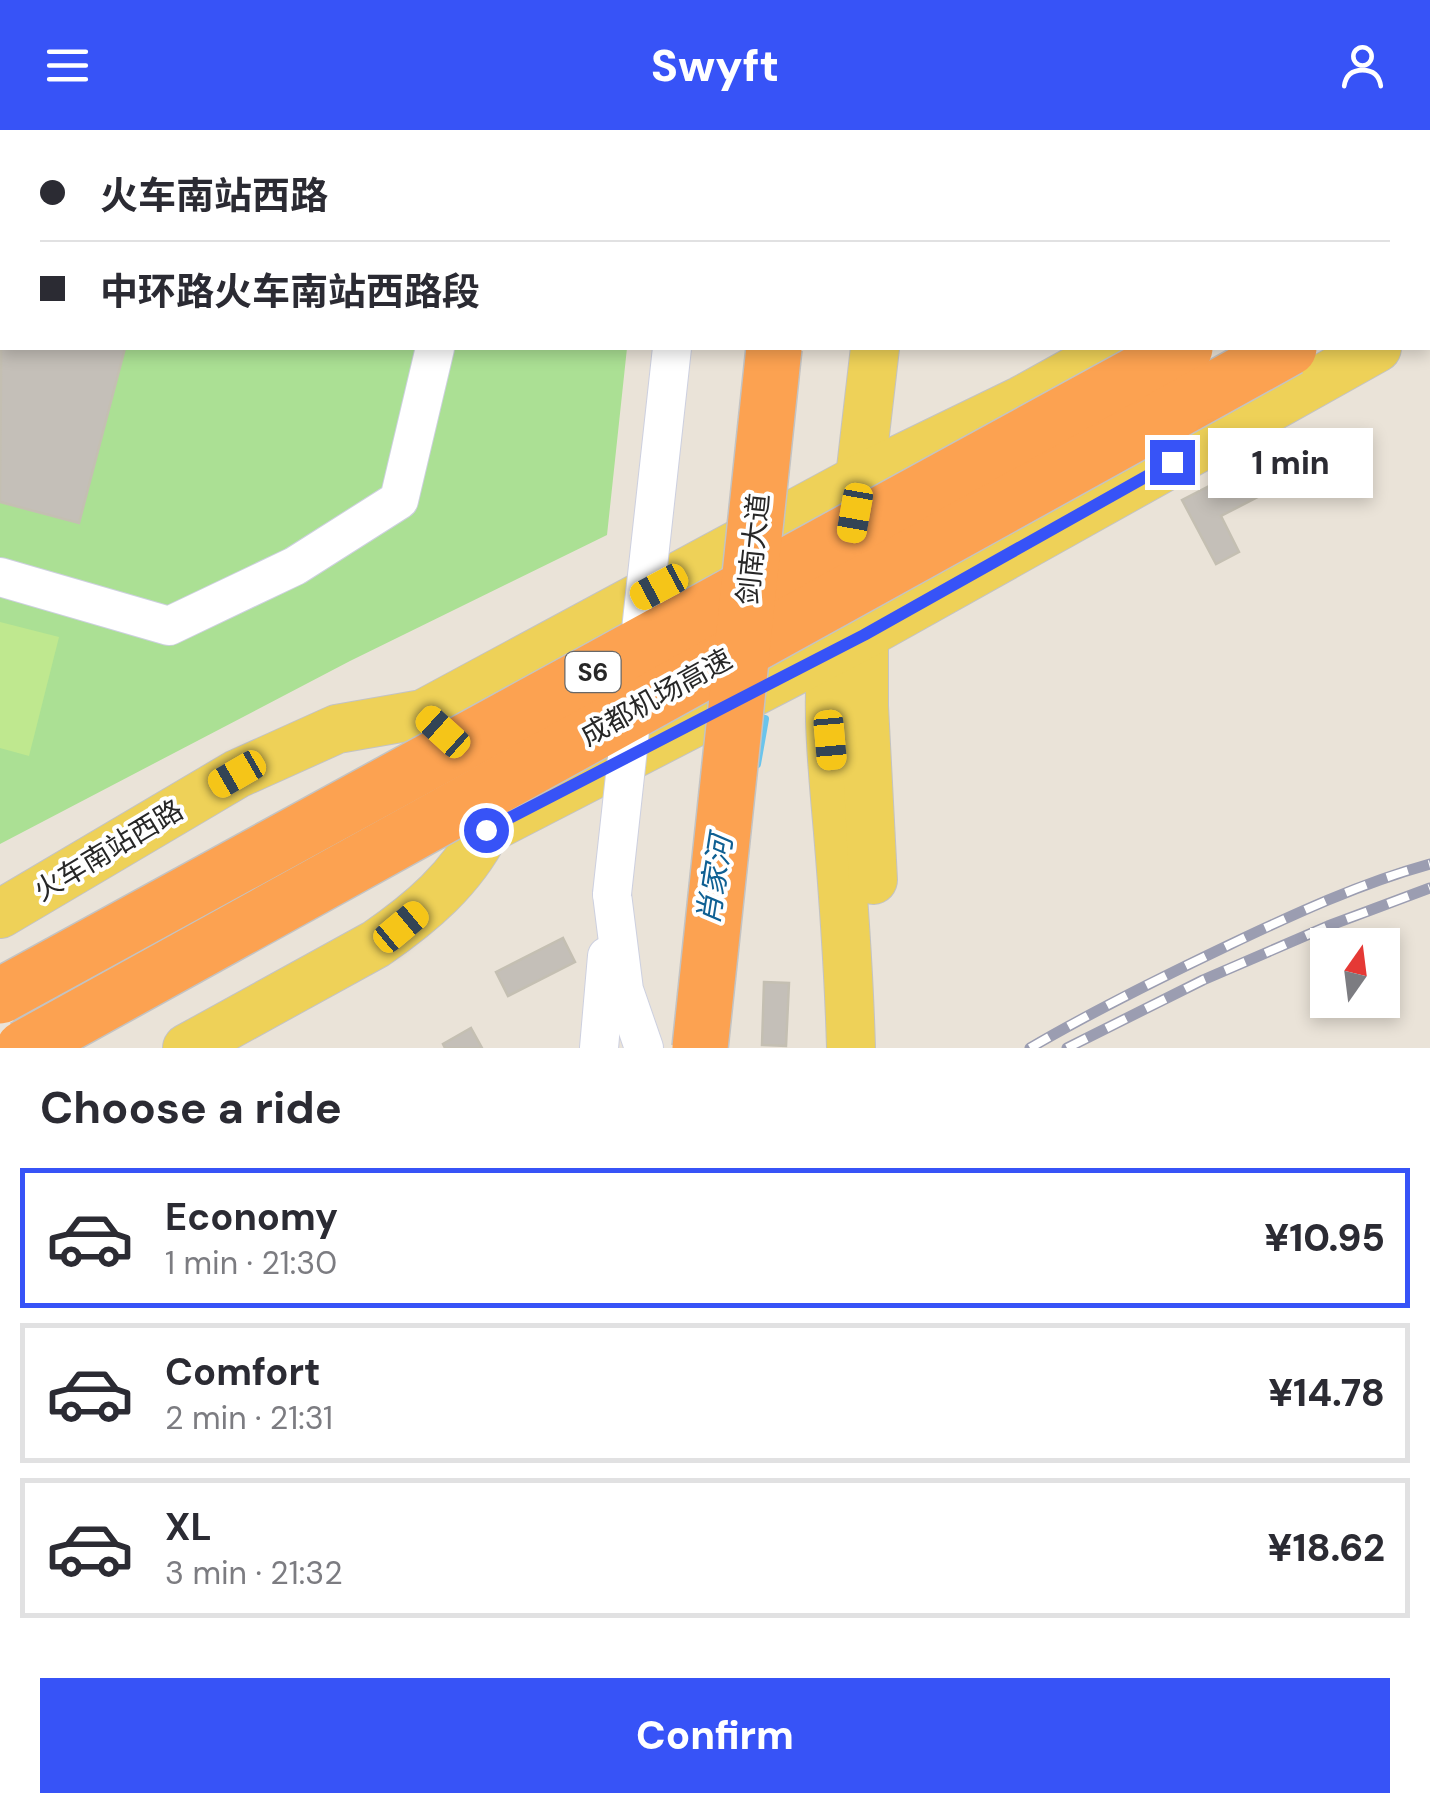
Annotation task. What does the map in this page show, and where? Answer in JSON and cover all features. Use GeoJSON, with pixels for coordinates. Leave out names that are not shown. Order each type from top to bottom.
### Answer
{"type":"FeatureCollection","features":[{"type":"Feature","properties":{"kind":"highway","name":"剑南大道"},"geometry":{"type":"LineString","coordinates":[[669,1048],[686,821],[738,350]]}},
{"type":"Feature","properties":{"kind":"highway","name":"剑南大道"},"geometry":{"type":"LineString","coordinates":[[700,1048],[774,350]]}},
{"type":"Feature","properties":{"kind":"highway","name":"成都机场高速"},"geometry":{"type":"LineString","coordinates":[[0,996],[1182,350]]}},
{"type":"Feature","properties":{"kind":"highway","name":"成都机场高速"},"geometry":{"type":"LineString","coordinates":[[24,1048],[1285,350]]}},
{"type":"Feature","properties":{"kind":"main road"},"geometry":{"type":"LineString","coordinates":[[851,1048],[849,968],[830,740],[847,643],[875,350]]}},
{"type":"Feature","properties":{"kind":"main road","name":"火车南站西路"},"geometry":{"type":"LineString","coordinates":[[0,914],[237,774],[337,729],[423,714],[862,478],[1022,400],[1112,350]]}},
{"type":"Feature","properties":{"kind":"main road"},"geometry":{"type":"LineString","coordinates":[[486,830],[847,643],[1374,350]]}},
{"type":"Feature","properties":{"kind":"main road"},"geometry":{"type":"LineString","coordinates":[[847,643],[864,706],[880,1048]]}},
{"type":"Feature","properties":{"kind":"main road"},"geometry":{"type":"LineString","coordinates":[[187,1048],[376,944],[401,927],[470,860],[486,830],[482,768],[423,714]]}},
{"type":"Feature","properties":{"kind":"lane"},"geometry":{"type":"LineString","coordinates":[[0,577],[169,626],[295,566],[398,500],[435,350]]}},
{"type":"Feature","properties":{"kind":"lane"},"geometry":{"type":"LineString","coordinates":[[599,1048],[612,894],[672,350]]}},
{"type":"Feature","properties":{"kind":"lane"},"geometry":{"type":"LineString","coordinates":[[612,894],[624,990],[644,1048]]}},
{"type":"Feature","properties":{"kind":"green space"},"geometry":{"type":"Polygon","coordinates":[[[0,350],[627,350],[607,535],[350,661],[0,844],[0,350]]]}},
{"type":"Feature","properties":{"kind":"green space"},"geometry":{"type":"Polygon","coordinates":[[[0,622],[59,637],[29,756],[0,748],[0,622]]]}},
{"type":"Feature","properties":{"kind":"building"},"geometry":{"type":"Polygon","coordinates":[[[1,350],[124,350],[79,523],[0,502],[1,350]]]}},
{"type":"Feature","properties":{"kind":"building"},"geometry":{"type":"Polygon","coordinates":[[[1291,444],[1306,472],[1221,516],[1239,552],[1216,564],[1182,500],[1291,444]]]}},
{"type":"Feature","properties":{"kind":"building"},"geometry":{"type":"Polygon","coordinates":[[[563,938],[575,962],[508,996],[496,972],[563,938]]]}},
{"type":"Feature","properties":{"kind":"building"},"geometry":{"type":"Polygon","coordinates":[[[764,982],[789,983],[786,1046],[762,1045],[764,982]]]}},
{"type":"Feature","properties":{"kind":"building"},"geometry":{"type":"Polygon","coordinates":[[[471,1028],[482,1048],[445,1048],[443,1044],[471,1028]]]}},
{"type":"Feature","properties":{"kind":"waterway","name":"肖家河"},"geometry":{"type":"LineString","coordinates":[[757,764],[765,719]]}},
{"type":"Feature","properties":{"kind":"railway"},"geometry":{"type":"LineString","coordinates":[[1030,1048],[1129,994],[1278,922],[1353,890],[1430,864]]}},
{"type":"Feature","properties":{"kind":"railway"},"geometry":{"type":"LineString","coordinates":[[1067,1048],[1203,980],[1328,926],[1430,888]]}},
{"type":"Feature","properties":{"kind":"route"},"geometry":{"type":"LineString","coordinates":[[486,830],[864,635],[1172,462]]}}]}
